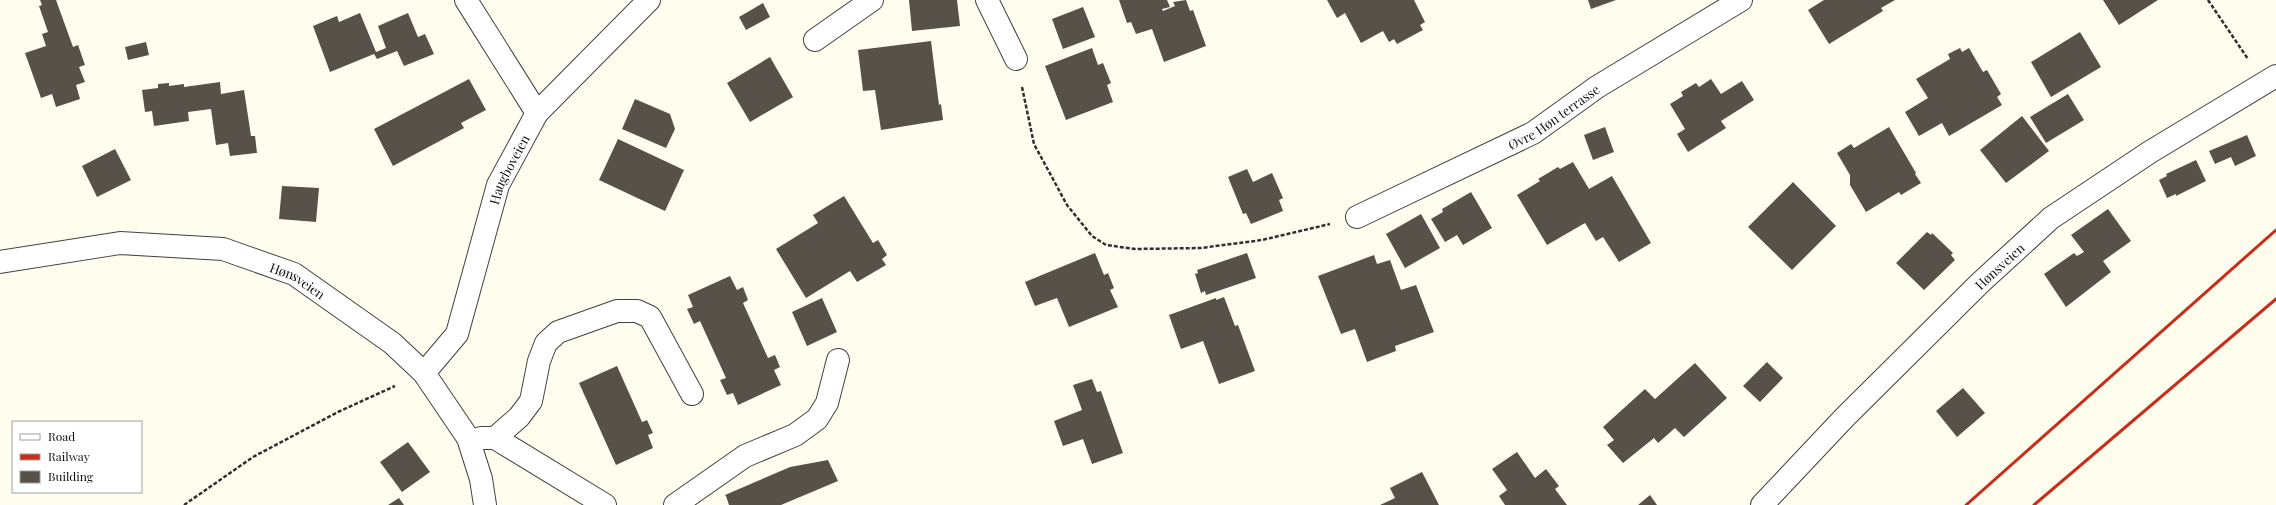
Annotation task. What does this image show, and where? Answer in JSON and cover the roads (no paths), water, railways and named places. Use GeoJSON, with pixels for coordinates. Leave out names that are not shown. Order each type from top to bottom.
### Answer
{"type":"FeatureCollection","features":[{"type":"Feature","properties":{"kind":"street"},"geometry":{"type":"LineString","coordinates":[[466,0],[537,114]]}},
{"type":"Feature","properties":{"kind":"street","name":"Haugboveien"},"geometry":{"type":"LineString","coordinates":[[424,373],[457,334],[498,185],[537,114],[649,0]]}},
{"type":"Feature","properties":{"kind":"street"},"geometry":{"type":"LineString","coordinates":[[815,40],[872,0]]}},
{"type":"Feature","properties":{"kind":"street"},"geometry":{"type":"LineString","coordinates":[[987,0],[1016,59]]}},
{"type":"Feature","properties":{"kind":"street","name":"Øvre Høn terrasse"},"geometry":{"type":"LineString","coordinates":[[1357,217],[1533,133],[1597,88],[1741,0]]}},
{"type":"Feature","properties":{"kind":"street","name":"Hønsveien"},"geometry":{"type":"LineString","coordinates":[[1762,505],[1845,417],[1964,299],[2051,218],[2150,152],[2270,80]]}},
{"type":"Feature","properties":{"kind":"street","name":"Hønsveien"},"geometry":{"type":"LineString","coordinates":[[0,262],[120,243],[223,249],[294,274],[392,343],[424,373],[468,438],[481,479],[485,505]]}},
{"type":"Feature","properties":{"kind":"street"},"geometry":{"type":"LineString","coordinates":[[495,438],[519,417],[531,401],[539,361],[546,343],[558,332],[617,311],[637,311],[650,317],[692,394]]}},
{"type":"Feature","properties":{"kind":"street"},"geometry":{"type":"LineString","coordinates":[[675,505],[745,456],[795,435],[816,419],[827,403],[838,360]]}},
{"type":"Feature","properties":{"kind":"street"},"geometry":{"type":"LineString","coordinates":[[468,438],[495,438],[605,505]]}},
{"type":"Feature","properties":{"kind":"railway"},"geometry":{"type":"LineString","coordinates":[[1966,505],[2276,230]]}},
{"type":"Feature","properties":{"kind":"railway"},"geometry":{"type":"LineString","coordinates":[[2034,505],[2276,299]]}}]}
